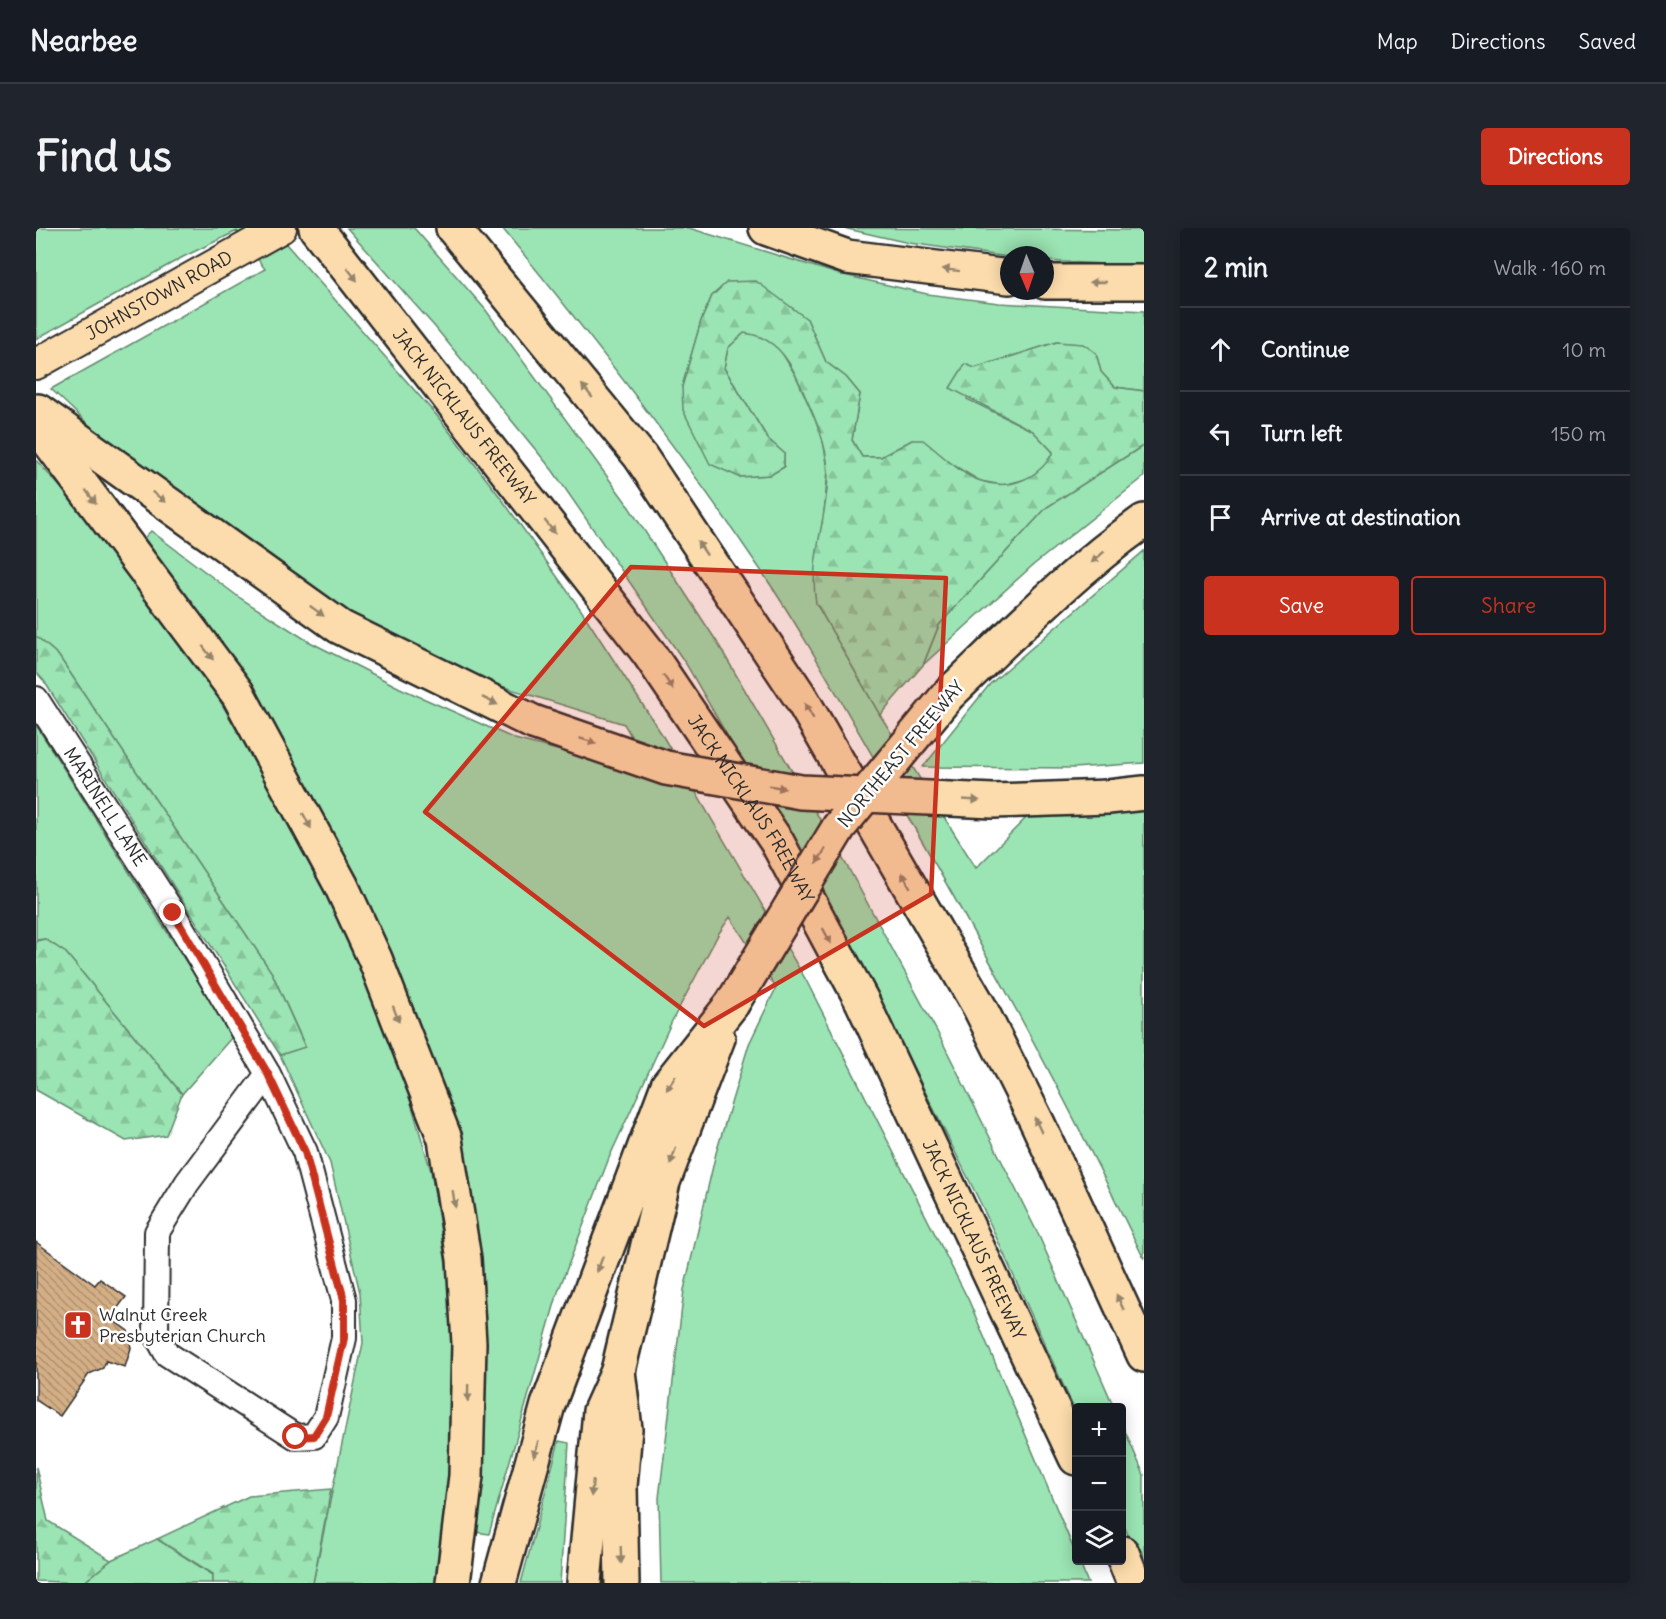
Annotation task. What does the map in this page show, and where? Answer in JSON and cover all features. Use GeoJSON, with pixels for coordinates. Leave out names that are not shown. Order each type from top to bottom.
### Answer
{"type":"FeatureCollection","features":[{"type":"Feature","properties":{"kind":"highway","name":"JACK NICKLAUS FREEWAY"},"geometry":{"type":"LineString","coordinates":[[316,228],[648,652],[777,842],[862,1001],[1077,1457]]}},
{"type":"Feature","properties":{"kind":"highway"},"geometry":{"type":"LineString","coordinates":[[453,228],[640,456],[801,698],[980,1008],[1038,1124],[1144,1355]]}},
{"type":"Feature","properties":{"kind":"highway"},"geometry":{"type":"LineString","coordinates":[[766,228],[847,256],[1000,276]]}},
{"type":"Feature","properties":{"kind":"highway"},"geometry":{"type":"LineString","coordinates":[[1054,282],[1144,282]]}},
{"type":"Feature","properties":{"kind":"highway"},"geometry":{"type":"LineString","coordinates":[[36,410],[67,445],[238,694],[341,885],[375,959],[445,1139],[464,1259],[468,1342],[466,1476],[453,1583]]}},
{"type":"Feature","properties":{"kind":"highway"},"geometry":{"type":"LineString","coordinates":[[36,424],[340,627],[533,722],[666,768],[801,792],[993,801],[1108,797],[1144,793]]}},
{"type":"Feature","properties":{"kind":"highway","name":"NORTHEAST FREEWAY"},"geometry":{"type":"LineString","coordinates":[[732,1004],[839,827],[948,695],[1031,616],[1121,537],[1144,521]]}},
{"type":"Feature","properties":{"kind":"highway"},"geometry":{"type":"LineString","coordinates":[[584,1583],[600,1411],[618,1371],[663,1182],[732,1004]]}},
{"type":"Feature","properties":{"kind":"highway"},"geometry":{"type":"LineString","coordinates":[[499,1583],[548,1406],[668,1085],[732,1004]]}},
{"type":"Feature","properties":{"kind":"highway"},"geometry":{"type":"LineString","coordinates":[[618,1371],[625,1429],[620,1486],[622,1583]]}},
{"type":"Feature","properties":{"kind":"highway"},"geometry":{"type":"LineString","coordinates":[[1126,1563],[1134,1583]]}},
{"type":"Feature","properties":{"kind":"main road","name":"JOHNSTOWN ROAD"},"geometry":{"type":"LineString","coordinates":[[36,364],[281,228]]}},
{"type":"Feature","properties":{"kind":"street","name":"MARINELL LANE"},"geometry":{"type":"LineString","coordinates":[[36,699],[173,913],[268,1074],[305,1152],[344,1300],[342,1349],[326,1417],[314,1436],[296,1437],[199,1375],[167,1354],[156,1334],[156,1232],[187,1183],[268,1074]]}},
{"type":"Feature","properties":{"kind":"highlighted area"},"geometry":{"type":"Polygon","coordinates":[[[631,567],[946,578],[931,894],[704,1026],[425,812],[631,567]]]}},
{"type":"Feature","properties":{"kind":"green space"},"geometry":{"type":"Polygon","coordinates":[[[36,228],[272,228],[438,417],[501,498],[581,610],[661,733],[806,980],[969,1301],[1072,1545],[1072,1565],[1080,1565],[1088,1583],[661,1583],[659,1498],[684,1290],[716,1153],[749,1044],[776,988],[730,917],[719,933],[672,1021],[609,1158],[558,1292],[489,1534],[475,1532],[484,1452],[483,1365],[455,1157],[263,709],[193,604],[144,538],[151,531],[240,598],[308,641],[400,688],[515,739],[653,775],[624,724],[498,685],[378,630],[255,554],[127,461],[51,389],[265,269],[237,231],[183,257],[36,339],[36,228]]]}},
{"type":"Feature","properties":{"kind":"green space"},"geometry":{"type":"Polygon","coordinates":[[[347,228],[414,228],[485,309],[625,501],[717,642],[850,871],[940,1037],[1039,1236],[1112,1403],[1072,1404],[982,1206],[878,997],[686,664],[553,471],[435,327],[347,228]]]}},
{"type":"Feature","properties":{"kind":"green space"},"geometry":{"type":"Polygon","coordinates":[[[502,228],[689,228],[835,273],[927,294],[999,303],[1144,311],[1144,391],[1115,387],[1101,372],[1096,353],[1057,342],[975,368],[967,399],[1033,431],[1053,452],[1046,464],[1031,478],[1003,485],[980,481],[912,440],[881,457],[862,457],[852,440],[860,394],[846,377],[826,362],[807,319],[712,296],[701,321],[682,387],[738,477],[770,475],[784,467],[784,453],[768,439],[724,368],[728,348],[744,333],[760,335],[779,348],[796,376],[822,435],[828,469],[816,603],[880,715],[976,868],[1029,815],[1144,808],[1144,1259],[1052,1076],[987,957],[793,621],[730,525],[667,438],[603,353],[502,228]]]}},
{"type":"Feature","properties":{"kind":"green space"},"geometry":{"type":"Polygon","coordinates":[[[843,228],[1144,230],[1144,266],[1054,261],[1054,246],[1000,246],[1000,256],[909,243],[843,228]]]}},
{"type":"Feature","properties":{"kind":"green space"},"geometry":{"type":"Polygon","coordinates":[[[756,281],[807,319],[826,362],[846,377],[860,394],[852,440],[862,457],[881,457],[912,440],[923,440],[958,468],[981,481],[992,484],[1013,483],[1032,475],[1040,469],[1053,452],[1033,431],[950,388],[965,364],[975,368],[1057,342],[1083,344],[1096,353],[1101,372],[1115,387],[1144,391],[1144,445],[1047,507],[939,625],[923,665],[880,715],[816,603],[815,570],[827,487],[827,458],[817,424],[790,364],[771,343],[763,338],[744,333],[728,348],[724,368],[768,439],[784,453],[784,467],[770,475],[739,477],[710,464],[683,410],[682,387],[701,321],[712,296],[727,282],[756,281]]]}},
{"type":"Feature","properties":{"kind":"green space"},"geometry":{"type":"Polygon","coordinates":[[[1144,445],[1144,477],[1032,566],[923,665],[939,625],[1047,507],[1144,445]]]}},
{"type":"Feature","properties":{"kind":"green space"},"geometry":{"type":"Polygon","coordinates":[[[36,460],[94,524],[198,663],[281,806],[349,941],[399,1062],[431,1171],[453,1308],[456,1392],[442,1583],[313,1583],[363,1343],[360,1293],[330,1163],[280,1055],[305,1046],[272,973],[58,655],[36,636],[36,460]]]}},
{"type":"Feature","properties":{"kind":"green space"},"geometry":{"type":"Polygon","coordinates":[[[1144,551],[1144,763],[1073,768],[923,767],[990,684],[1144,551]]]}},
{"type":"Feature","properties":{"kind":"green space"},"geometry":{"type":"Polygon","coordinates":[[[36,636],[58,655],[272,973],[305,1047],[280,1055],[44,681],[36,672],[36,636]]]}},
{"type":"Feature","properties":{"kind":"green space"},"geometry":{"type":"Polygon","coordinates":[[[36,725],[233,1036],[182,1094],[66,953],[45,939],[36,940],[36,725]]]}},
{"type":"Feature","properties":{"kind":"green space"},"geometry":{"type":"Polygon","coordinates":[[[45,939],[66,953],[182,1094],[166,1135],[126,1141],[36,1090],[36,941],[45,939]]]}},
{"type":"Feature","properties":{"kind":"green space"},"geometry":{"type":"Polygon","coordinates":[[[1126,1433],[1144,1475],[1144,1575],[1126,1530],[1126,1433]]]}},
{"type":"Feature","properties":{"kind":"green space"},"geometry":{"type":"Polygon","coordinates":[[[559,1441],[569,1443],[560,1583],[521,1583],[559,1441]]]}},
{"type":"Feature","properties":{"kind":"green space"},"geometry":{"type":"Polygon","coordinates":[[[36,1467],[48,1521],[111,1560],[83,1583],[36,1581],[36,1467]]]}},
{"type":"Feature","properties":{"kind":"green space"},"geometry":{"type":"Polygon","coordinates":[[[331,1489],[313,1583],[213,1583],[213,1574],[157,1539],[249,1496],[331,1489]]]}},
{"type":"Feature","properties":{"kind":"green space"},"geometry":{"type":"Polygon","coordinates":[[[157,1539],[213,1575],[213,1583],[83,1583],[111,1560],[157,1539]]]}},
{"type":"Feature","properties":{"kind":"building","name":"Walnut Creek Presbyterian Church"},"geometry":{"type":"Polygon","coordinates":[[[36,1242],[95,1285],[100,1279],[126,1297],[110,1318],[128,1331],[131,1348],[125,1367],[106,1361],[103,1368],[89,1374],[60,1416],[36,1400],[36,1242]]]}},
{"type":"Feature","properties":{"kind":"place","name":"Walnut Creek Presbyterian Church"},"geometry":{"type":"Point","coordinates":[78,1325]}},
{"type":"Feature","properties":{"kind":"route"},"geometry":{"type":"LineString","coordinates":[[173,913],[268,1074],[305,1152],[344,1300],[344,1338],[326,1417],[314,1436],[296,1437]]}}]}
